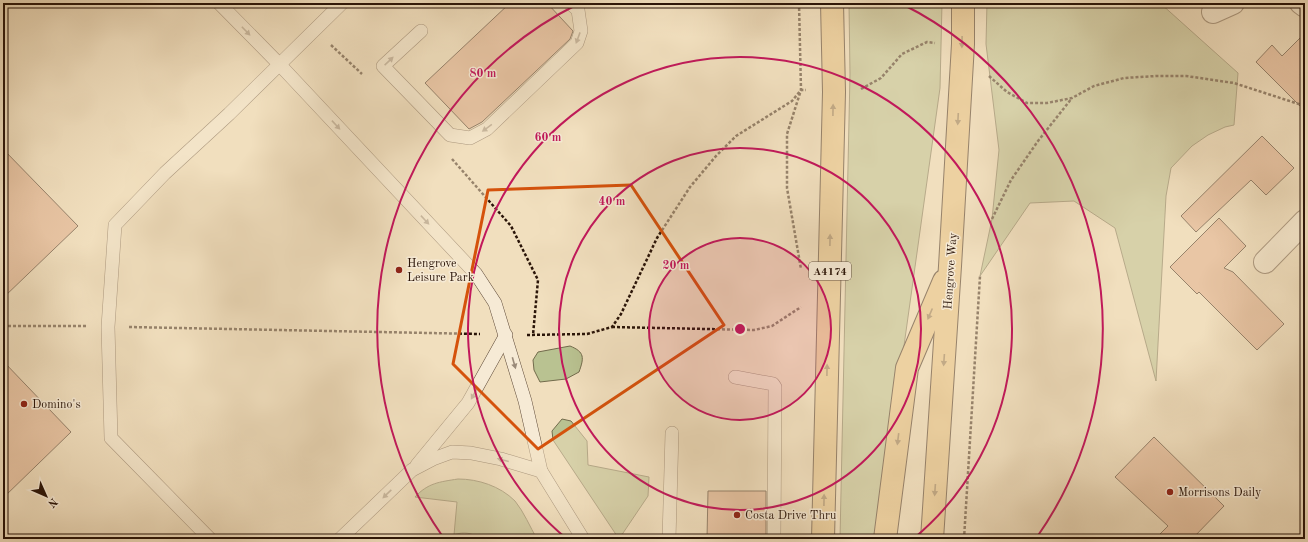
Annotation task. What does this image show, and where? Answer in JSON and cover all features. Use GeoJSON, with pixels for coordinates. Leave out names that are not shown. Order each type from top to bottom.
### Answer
{"type":"FeatureCollection","features":[{"type":"Feature","properties":{"kind":"highway","name":"A4174"},"geometry":{"type":"LineString","coordinates":[[823,539],[834,92],[832,3]]}},
{"type":"Feature","properties":{"kind":"highway","name":"Hengrove Way"},"geometry":{"type":"LineString","coordinates":[[932,539],[963,44],[963,3]]}},
{"type":"Feature","properties":{"kind":"highway"},"geometry":{"type":"LineString","coordinates":[[885,539],[906,368],[950,266]]}},
{"type":"Feature","properties":{"kind":"street"},"geometry":{"type":"LineString","coordinates":[[1213,12],[1233,3]]}},
{"type":"Feature","properties":{"kind":"street"},"geometry":{"type":"LineString","coordinates":[[1301,3],[1305,6]]}},
{"type":"Feature","properties":{"kind":"street"},"geometry":{"type":"LineString","coordinates":[[1265,262],[1305,221]]}},
{"type":"Feature","properties":{"kind":"lane"},"geometry":{"type":"LineString","coordinates":[[219,3],[280,64],[476,274],[495,303],[506,335],[525,401],[528,421],[540,471],[583,539]]}},
{"type":"Feature","properties":{"kind":"lane"},"geometry":{"type":"LineString","coordinates":[[210,539],[110,438],[108,327],[115,225],[165,173],[229,114],[342,3]]}},
{"type":"Feature","properties":{"kind":"lane"},"geometry":{"type":"LineString","coordinates":[[420,31],[383,66],[450,135],[470,138],[487,129],[577,43],[581,31],[578,10],[570,3]]}},
{"type":"Feature","properties":{"kind":"lane"},"geometry":{"type":"LineString","coordinates":[[340,539],[412,470],[468,403],[506,335]]}},
{"type":"Feature","properties":{"kind":"lane"},"geometry":{"type":"LineString","coordinates":[[735,377],[772,384],[774,387],[774,539]]}},
{"type":"Feature","properties":{"kind":"lane"},"geometry":{"type":"LineString","coordinates":[[669,539],[672,433]]}},
{"type":"Feature","properties":{"kind":"lane"},"geometry":{"type":"LineString","coordinates":[[412,470],[433,459],[452,452],[471,453],[501,459],[540,471]]}},
{"type":"Feature","properties":{"kind":"path"},"geometry":{"type":"LineString","coordinates":[[800,3],[801,90],[787,134],[787,188],[802,276]]}},
{"type":"Feature","properties":{"kind":"path"},"geometry":{"type":"LineString","coordinates":[[314,30],[366,78]]}},
{"type":"Feature","properties":{"kind":"path"},"geometry":{"type":"LineString","coordinates":[[801,90],[834,92],[861,90],[881,78],[902,54],[927,42],[963,44]]}},
{"type":"Feature","properties":{"kind":"path"},"geometry":{"type":"LineString","coordinates":[[989,76],[1008,92],[1027,103],[1047,103],[1072,98],[1094,86],[1124,78],[1186,76],[1234,83],[1305,106]]}},
{"type":"Feature","properties":{"kind":"path"},"geometry":{"type":"LineString","coordinates":[[612,327],[621,314],[657,238],[690,187],[716,156],[736,136],[792,101],[801,90]]}},
{"type":"Feature","properties":{"kind":"path"},"geometry":{"type":"LineString","coordinates":[[992,219],[1011,180],[1038,141],[1072,98]]}},
{"type":"Feature","properties":{"kind":"path"},"geometry":{"type":"LineString","coordinates":[[447,154],[511,226],[538,280],[533,335]]}},
{"type":"Feature","properties":{"kind":"path"},"geometry":{"type":"LineString","coordinates":[[964,539],[980,276]]}},
{"type":"Feature","properties":{"kind":"path"},"geometry":{"type":"LineString","coordinates":[[3,326],[533,335],[587,334],[612,327],[754,330],[772,326],[804,305],[804,313]]}},
{"type":"Feature","properties":{"kind":"highlighted area"},"geometry":{"type":"Polygon","coordinates":[[[631,185],[724,325],[538,449],[453,364],[488,190],[631,185]]]}},
{"type":"Feature","properties":{"kind":"green space"},"geometry":{"type":"Polygon","coordinates":[[[849,3],[942,3],[940,88],[877,539],[840,539],[850,74],[849,3]]]}},
{"type":"Feature","properties":{"kind":"green space"},"geometry":{"type":"Polygon","coordinates":[[[987,3],[1160,3],[1238,73],[1234,125],[1225,127],[1208,135],[1192,146],[1171,168],[1166,196],[1156,381],[1115,228],[1074,201],[1030,203],[980,276],[992,219],[999,150],[986,44],[987,3]]]}},
{"type":"Feature","properties":{"kind":"green space"},"geometry":{"type":"Polygon","coordinates":[[[570,346],[581,353],[582,363],[579,372],[566,379],[540,382],[534,370],[533,360],[538,352],[570,346]]]}},
{"type":"Feature","properties":{"kind":"green space"},"geometry":{"type":"Polygon","coordinates":[[[562,419],[571,421],[587,441],[588,465],[649,477],[648,496],[619,539],[553,440],[552,431],[562,419]]]}},
{"type":"Feature","properties":{"kind":"green space"},"geometry":{"type":"Polygon","coordinates":[[[458,479],[481,482],[503,491],[515,501],[537,539],[481,539],[468,533],[454,535],[457,502],[415,497],[429,486],[439,482],[458,479]]]}},
{"type":"Feature","properties":{"kind":"building"},"geometry":{"type":"Polygon","coordinates":[[[510,3],[547,3],[573,31],[570,39],[482,122],[469,129],[425,83],[510,3]]]}},
{"type":"Feature","properties":{"kind":"building"},"geometry":{"type":"Polygon","coordinates":[[[1305,33],[1305,69],[1300,74],[1305,80],[1305,111],[1256,62],[1272,45],[1282,56],[1305,33]]]}},
{"type":"Feature","properties":{"kind":"building"},"geometry":{"type":"Polygon","coordinates":[[[1262,136],[1294,168],[1266,195],[1251,180],[1196,232],[1181,216],[1262,136]]]}},
{"type":"Feature","properties":{"kind":"building"},"geometry":{"type":"Polygon","coordinates":[[[3,149],[78,226],[3,298],[3,149]]]}},
{"type":"Feature","properties":{"kind":"building"},"geometry":{"type":"Polygon","coordinates":[[[1219,218],[1246,246],[1224,268],[1233,272],[1284,324],[1257,350],[1199,292],[1197,294],[1170,267],[1219,218]]]}},
{"type":"Feature","properties":{"kind":"building","name":"Domino's"},"geometry":{"type":"Polygon","coordinates":[[[3,361],[71,432],[3,498],[3,361]]]}},
{"type":"Feature","properties":{"kind":"building","name":"Morrisons Daily"},"geometry":{"type":"Polygon","coordinates":[[[1154,437],[1224,506],[1192,539],[1155,539],[1168,526],[1115,477],[1154,437]]]}},
{"type":"Feature","properties":{"kind":"building","name":"Costa Drive Thru"},"geometry":{"type":"Polygon","coordinates":[[[708,491],[766,491],[766,539],[707,539],[708,491]]]}},
{"type":"Feature","properties":{"kind":"place","name":"Hengrove Leisure Park"},"geometry":{"type":"Point","coordinates":[399,270]}},
{"type":"Feature","properties":{"kind":"place","name":"Domino's"},"geometry":{"type":"Point","coordinates":[24,404]}},
{"type":"Feature","properties":{"kind":"place","name":"Morrisons Daily"},"geometry":{"type":"Point","coordinates":[1170,492]}},
{"type":"Feature","properties":{"kind":"place","name":"Costa Drive Thru"},"geometry":{"type":"Point","coordinates":[737,515]}}]}
